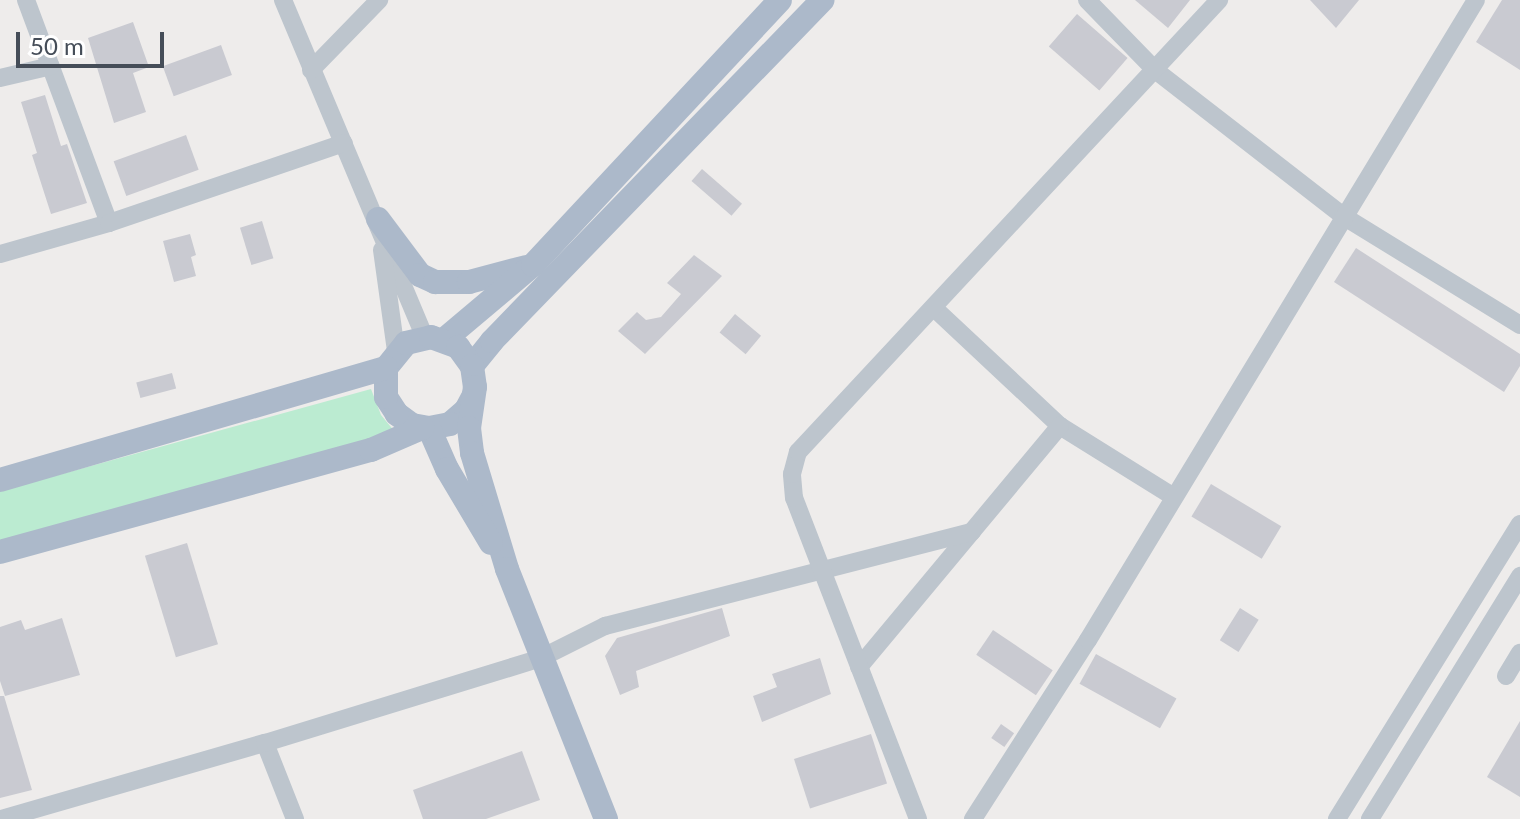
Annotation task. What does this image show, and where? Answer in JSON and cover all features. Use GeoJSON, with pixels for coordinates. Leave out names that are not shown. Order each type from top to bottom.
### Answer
{"type":"FeatureCollection","features":[{"type":"Feature","properties":{"kind":"main road"},"geometry":{"type":"LineString","coordinates":[[0,480],[391,360],[435,338],[533,265],[780,0]]}},
{"type":"Feature","properties":{"kind":"main road"},"geometry":{"type":"LineString","coordinates":[[472,366],[492,341],[823,0]]}},
{"type":"Feature","properties":{"kind":"main road"},"geometry":{"type":"LineString","coordinates":[[378,219],[420,275],[435,282],[469,282],[533,265]]}},
{"type":"Feature","properties":{"kind":"main road"},"geometry":{"type":"LineString","coordinates":[[435,338],[458,347],[472,366],[473,397],[469,428],[472,453],[507,569],[606,819]]}},
{"type":"Feature","properties":{"kind":"main road"},"geometry":{"type":"LineString","coordinates":[[391,360],[384,388],[391,406],[404,420],[425,428],[458,490],[507,569]]}},
{"type":"Feature","properties":{"kind":"main road"},"geometry":{"type":"LineString","coordinates":[[0,552],[371,450],[425,428],[456,420],[473,397]]}},
{"type":"Feature","properties":{"kind":"street"},"geometry":{"type":"LineString","coordinates":[[26,0],[109,223]]}},
{"type":"Feature","properties":{"kind":"street"},"geometry":{"type":"LineString","coordinates":[[283,0],[378,219],[435,338]]}},
{"type":"Feature","properties":{"kind":"street"},"geometry":{"type":"LineString","coordinates":[[311,70],[379,0]]}},
{"type":"Feature","properties":{"kind":"street"},"geometry":{"type":"LineString","coordinates":[[1087,0],[1155,70],[1343,216],[1520,325]]}},
{"type":"Feature","properties":{"kind":"street"},"geometry":{"type":"LineString","coordinates":[[918,819],[794,498],[792,474],[798,452],[1219,0]]}},
{"type":"Feature","properties":{"kind":"street"},"geometry":{"type":"LineString","coordinates":[[973,819],[1174,497],[1476,0]]}},
{"type":"Feature","properties":{"kind":"street"},"geometry":{"type":"LineString","coordinates":[[0,78],[51,66]]}},
{"type":"Feature","properties":{"kind":"street"},"geometry":{"type":"LineString","coordinates":[[0,254],[109,223],[344,143]]}},
{"type":"Feature","properties":{"kind":"street"},"geometry":{"type":"LineString","coordinates":[[378,219],[391,360]]}},
{"type":"Feature","properties":{"kind":"street"},"geometry":{"type":"LineString","coordinates":[[934,308],[1060,426],[1174,497]]}},
{"type":"Feature","properties":{"kind":"street"},"geometry":{"type":"LineString","coordinates":[[859,667],[1060,426]]}},
{"type":"Feature","properties":{"kind":"street"},"geometry":{"type":"LineString","coordinates":[[1337,819],[1520,524]]}},
{"type":"Feature","properties":{"kind":"street"},"geometry":{"type":"LineString","coordinates":[[1,819],[265,743],[541,658],[605,626],[972,532]]}},
{"type":"Feature","properties":{"kind":"street"},"geometry":{"type":"LineString","coordinates":[[1370,819],[1520,576]]}},
{"type":"Feature","properties":{"kind":"street"},"geometry":{"type":"LineString","coordinates":[[1506,676],[1520,653]]}},
{"type":"Feature","properties":{"kind":"street"},"geometry":{"type":"LineString","coordinates":[[265,743],[295,819]]}},
{"type":"Feature","properties":{"kind":"green space"},"geometry":{"type":"Polygon","coordinates":[[[371,389],[381,415],[395,432],[0,544],[0,491],[371,389]]]}},
{"type":"Feature","properties":{"kind":"building"},"geometry":{"type":"Polygon","coordinates":[[[1135,0],[1190,0],[1168,28],[1135,0]]]}},
{"type":"Feature","properties":{"kind":"building"},"geometry":{"type":"Polygon","coordinates":[[[1310,0],[1359,0],[1336,28],[1310,0]]]}},
{"type":"Feature","properties":{"kind":"building"},"geometry":{"type":"Polygon","coordinates":[[[1502,0],[1520,0],[1520,70],[1476,42],[1502,0]]]}},
{"type":"Feature","properties":{"kind":"building"},"geometry":{"type":"Polygon","coordinates":[[[1077,14],[1128,58],[1099,90],[1049,46],[1077,14]]]}},
{"type":"Feature","properties":{"kind":"building"},"geometry":{"type":"Polygon","coordinates":[[[133,22],[149,67],[133,73],[146,112],[114,123],[88,38],[133,22]]]}},
{"type":"Feature","properties":{"kind":"building"},"geometry":{"type":"Polygon","coordinates":[[[221,45],[232,75],[174,96],[163,66],[221,45]]]}},
{"type":"Feature","properties":{"kind":"building"},"geometry":{"type":"Polygon","coordinates":[[[45,95],[61,146],[67,144],[87,203],[51,214],[32,155],[37,153],[21,102],[45,95]]]}},
{"type":"Feature","properties":{"kind":"building"},"geometry":{"type":"Polygon","coordinates":[[[186,135],[199,170],[126,196],[114,161],[186,135]]]}},
{"type":"Feature","properties":{"kind":"building"},"geometry":{"type":"Polygon","coordinates":[[[702,169],[742,204],[732,216],[692,181],[702,169]]]}},
{"type":"Feature","properties":{"kind":"building"},"geometry":{"type":"Polygon","coordinates":[[[262,221],[273,258],[251,265],[240,228],[262,221]]]}},
{"type":"Feature","properties":{"kind":"building"},"geometry":{"type":"Polygon","coordinates":[[[190,234],[196,255],[191,257],[196,276],[174,282],[163,241],[190,234]]]}},
{"type":"Feature","properties":{"kind":"building"},"geometry":{"type":"Polygon","coordinates":[[[1356,248],[1520,354],[1520,366],[1504,392],[1334,282],[1356,248]]]}},
{"type":"Feature","properties":{"kind":"building"},"geometry":{"type":"Polygon","coordinates":[[[694,255],[722,276],[645,354],[618,331],[637,312],[646,320],[661,317],[681,294],[667,283],[694,255]]]}},
{"type":"Feature","properties":{"kind":"building"},"geometry":{"type":"Polygon","coordinates":[[[735,314],[761,336],[746,354],[720,332],[735,314]]]}},
{"type":"Feature","properties":{"kind":"building"},"geometry":{"type":"Polygon","coordinates":[[[172,373],[176,388],[140,398],[136,383],[172,373]]]}},
{"type":"Feature","properties":{"kind":"building"},"geometry":{"type":"Polygon","coordinates":[[[1211,484],[1281,526],[1262,559],[1191,517],[1211,484]]]}},
{"type":"Feature","properties":{"kind":"building"},"geometry":{"type":"Polygon","coordinates":[[[187,543],[218,644],[176,657],[145,556],[187,543]]]}},
{"type":"Feature","properties":{"kind":"building"},"geometry":{"type":"Polygon","coordinates":[[[722,608],[730,636],[636,671],[639,687],[620,695],[605,656],[617,638],[722,608]]]}},
{"type":"Feature","properties":{"kind":"building"},"geometry":{"type":"Polygon","coordinates":[[[1240,608],[1259,620],[1239,652],[1220,640],[1240,608]]]}},
{"type":"Feature","properties":{"kind":"building"},"geometry":{"type":"Polygon","coordinates":[[[62,618],[80,675],[5,696],[0,681],[0,627],[21,620],[25,630],[62,618]]]}},
{"type":"Feature","properties":{"kind":"building"},"geometry":{"type":"Polygon","coordinates":[[[993,630],[1053,670],[1036,695],[976,655],[993,630]]]}},
{"type":"Feature","properties":{"kind":"building"},"geometry":{"type":"Polygon","coordinates":[[[1096,654],[1176,699],[1160,728],[1080,684],[1096,654]]]}},
{"type":"Feature","properties":{"kind":"building"},"geometry":{"type":"Polygon","coordinates":[[[820,658],[831,694],[762,722],[753,696],[777,687],[772,674],[820,658]]]}},
{"type":"Feature","properties":{"kind":"building"},"geometry":{"type":"Polygon","coordinates":[[[0,696],[4,696],[32,790],[0,798],[0,696]]]}},
{"type":"Feature","properties":{"kind":"building"},"geometry":{"type":"Polygon","coordinates":[[[1520,721],[1520,797],[1487,777],[1520,721]]]}},
{"type":"Feature","properties":{"kind":"building"},"geometry":{"type":"Polygon","coordinates":[[[1001,724],[1014,733],[1004,747],[991,738],[1001,724]]]}},
{"type":"Feature","properties":{"kind":"building"},"geometry":{"type":"Polygon","coordinates":[[[871,734],[887,783],[810,808],[794,759],[871,734]]]}},
{"type":"Feature","properties":{"kind":"building"},"geometry":{"type":"Polygon","coordinates":[[[522,751],[540,800],[486,819],[423,819],[413,790],[522,751]]]}}]}
